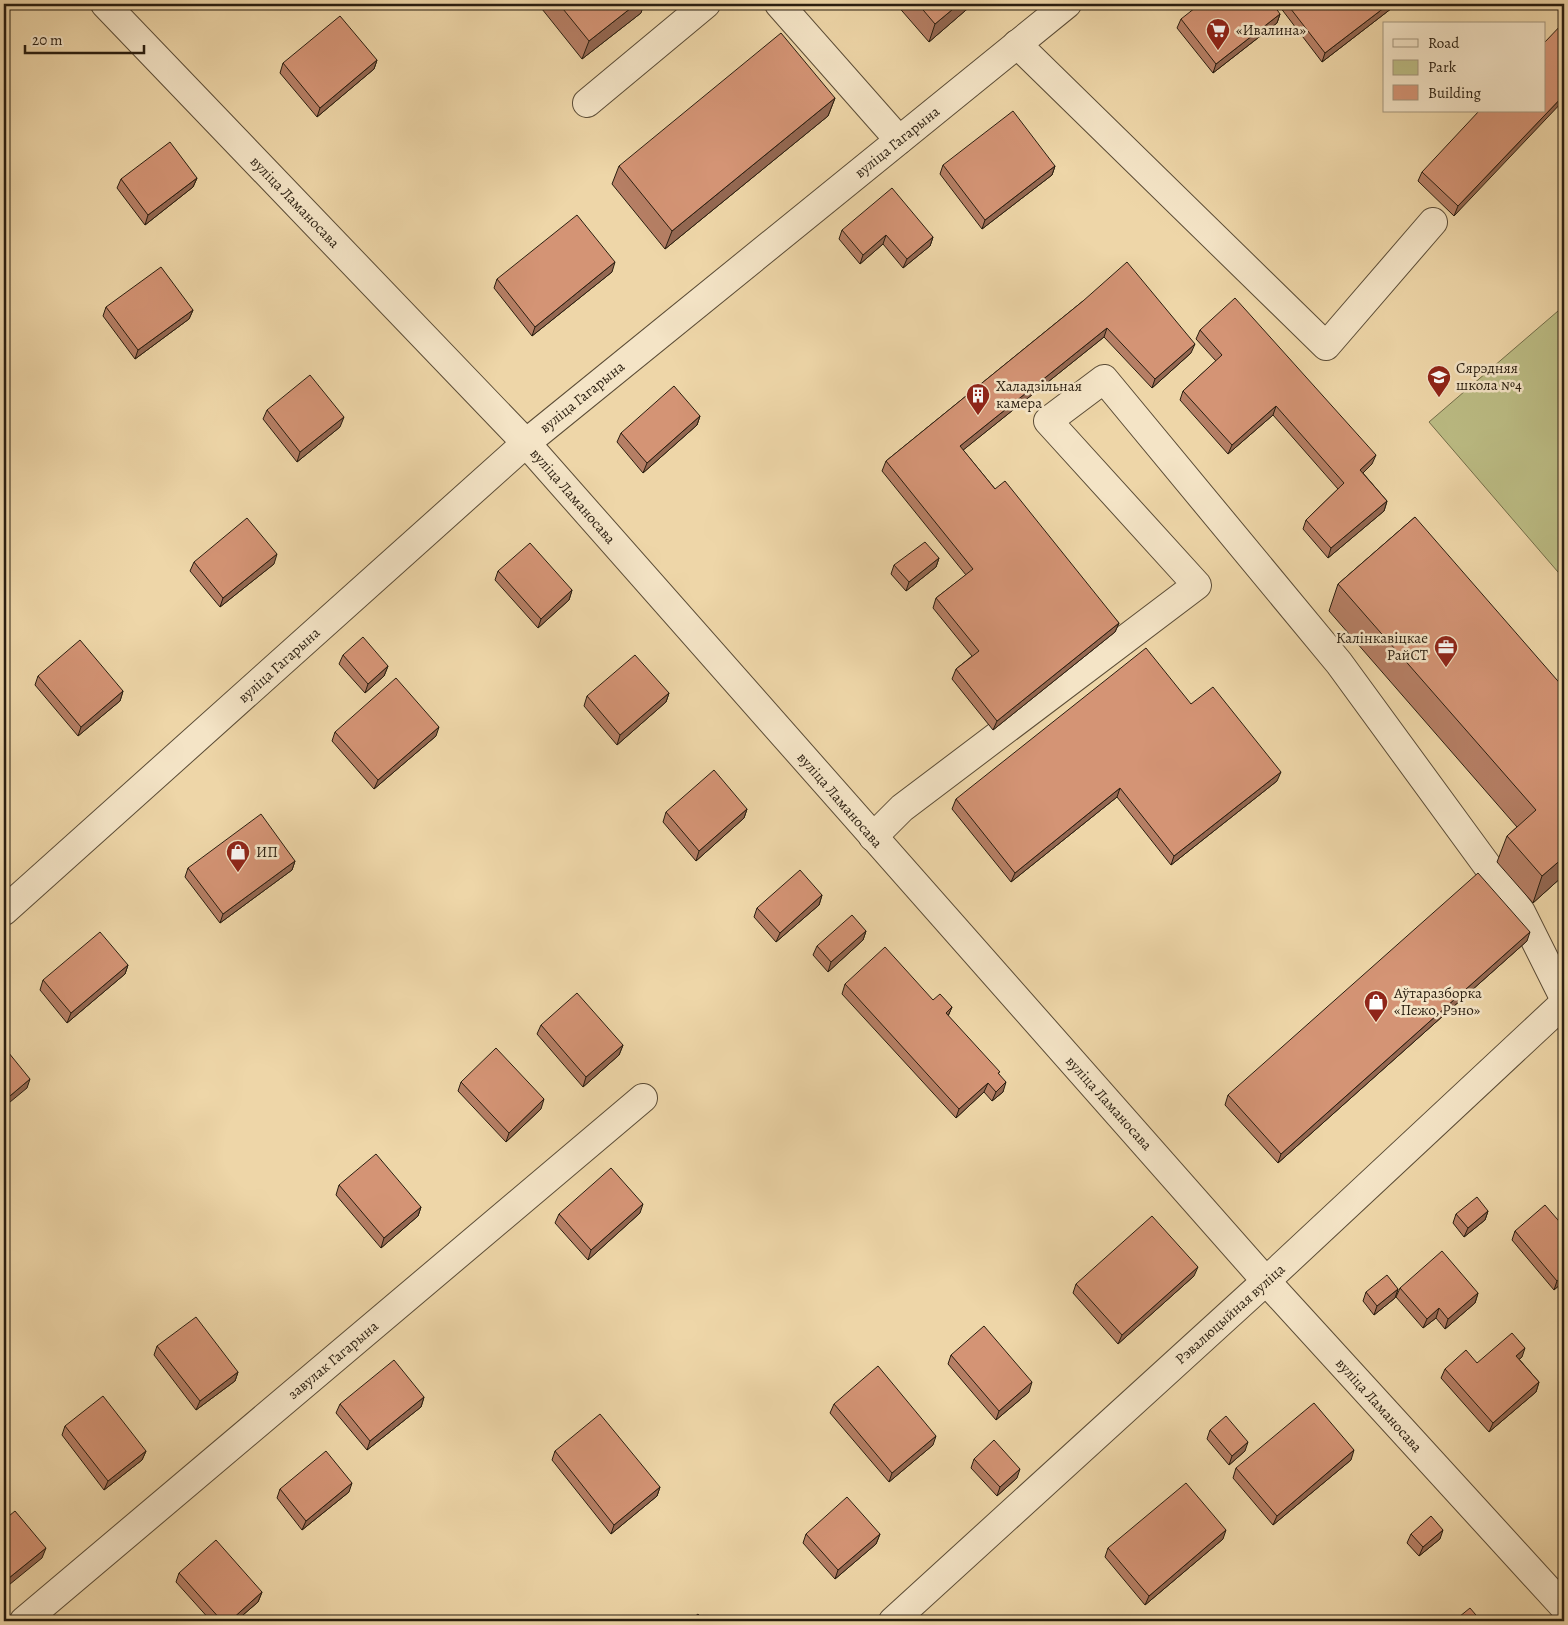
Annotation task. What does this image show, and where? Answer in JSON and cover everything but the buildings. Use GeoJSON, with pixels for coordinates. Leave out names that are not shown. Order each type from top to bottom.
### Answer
{"type":"FeatureCollection","features":[{"type":"Feature","properties":{"kind":"street","name":"вуліца Ламаносава"},"geometry":{"type":"LineString","coordinates":[[104,4],[526,443],[1266,1281],[1564,1607]]}},
{"type":"Feature","properties":{"kind":"street"},"geometry":{"type":"LineString","coordinates":[[587,103],[706,4]]}},
{"type":"Feature","properties":{"kind":"street"},"geometry":{"type":"LineString","coordinates":[[779,4],[899,140]]}},
{"type":"Feature","properties":{"kind":"street","name":"вуліца Гагарына"},"geometry":{"type":"LineString","coordinates":[[4,911],[526,443],[1067,4]]}},
{"type":"Feature","properties":{"kind":"street"},"geometry":{"type":"LineString","coordinates":[[1017,44],[1326,346],[1433,222]]}},
{"type":"Feature","properties":{"kind":"street"},"geometry":{"type":"LineString","coordinates":[[873,837],[902,808],[1197,585],[1048,421],[1104,379],[1339,663],[1521,912],[1564,998]]}},
{"type":"Feature","properties":{"kind":"street","name":"Рэвалюцыйная вуліца"},"geometry":{"type":"LineString","coordinates":[[893,1621],[1266,1281],[1564,1003]]}},
{"type":"Feature","properties":{"kind":"street","name":"завулак Гагарына"},"geometry":{"type":"LineString","coordinates":[[24,1621],[643,1098]]}},
{"type":"Feature","properties":{"kind":"green space"},"geometry":{"type":"Polygon","coordinates":[[[1558,311],[1564,318],[1564,579],[1429,422],[1558,311]]]}},
{"type":"Feature","properties":{"kind":"place","name":"«Ивалина»"},"geometry":{"type":"Point","coordinates":[1218,51]}},
{"type":"Feature","properties":{"kind":"place","name":"Сярэдняя школа №4"},"geometry":{"type":"Point","coordinates":[1439,398]}},
{"type":"Feature","properties":{"kind":"place","name":"Халадзільная камера"},"geometry":{"type":"Point","coordinates":[978,416]}},
{"type":"Feature","properties":{"kind":"place","name":"Калінкавіцкае РайСТ"},"geometry":{"type":"Point","coordinates":[1446,668]}},
{"type":"Feature","properties":{"kind":"place","name":"ИП"},"geometry":{"type":"Point","coordinates":[238,873]}},
{"type":"Feature","properties":{"kind":"place","name":"Аўтаразборка «Пежо, Рэно»"},"geometry":{"type":"Point","coordinates":[1376,1023]}}]}
